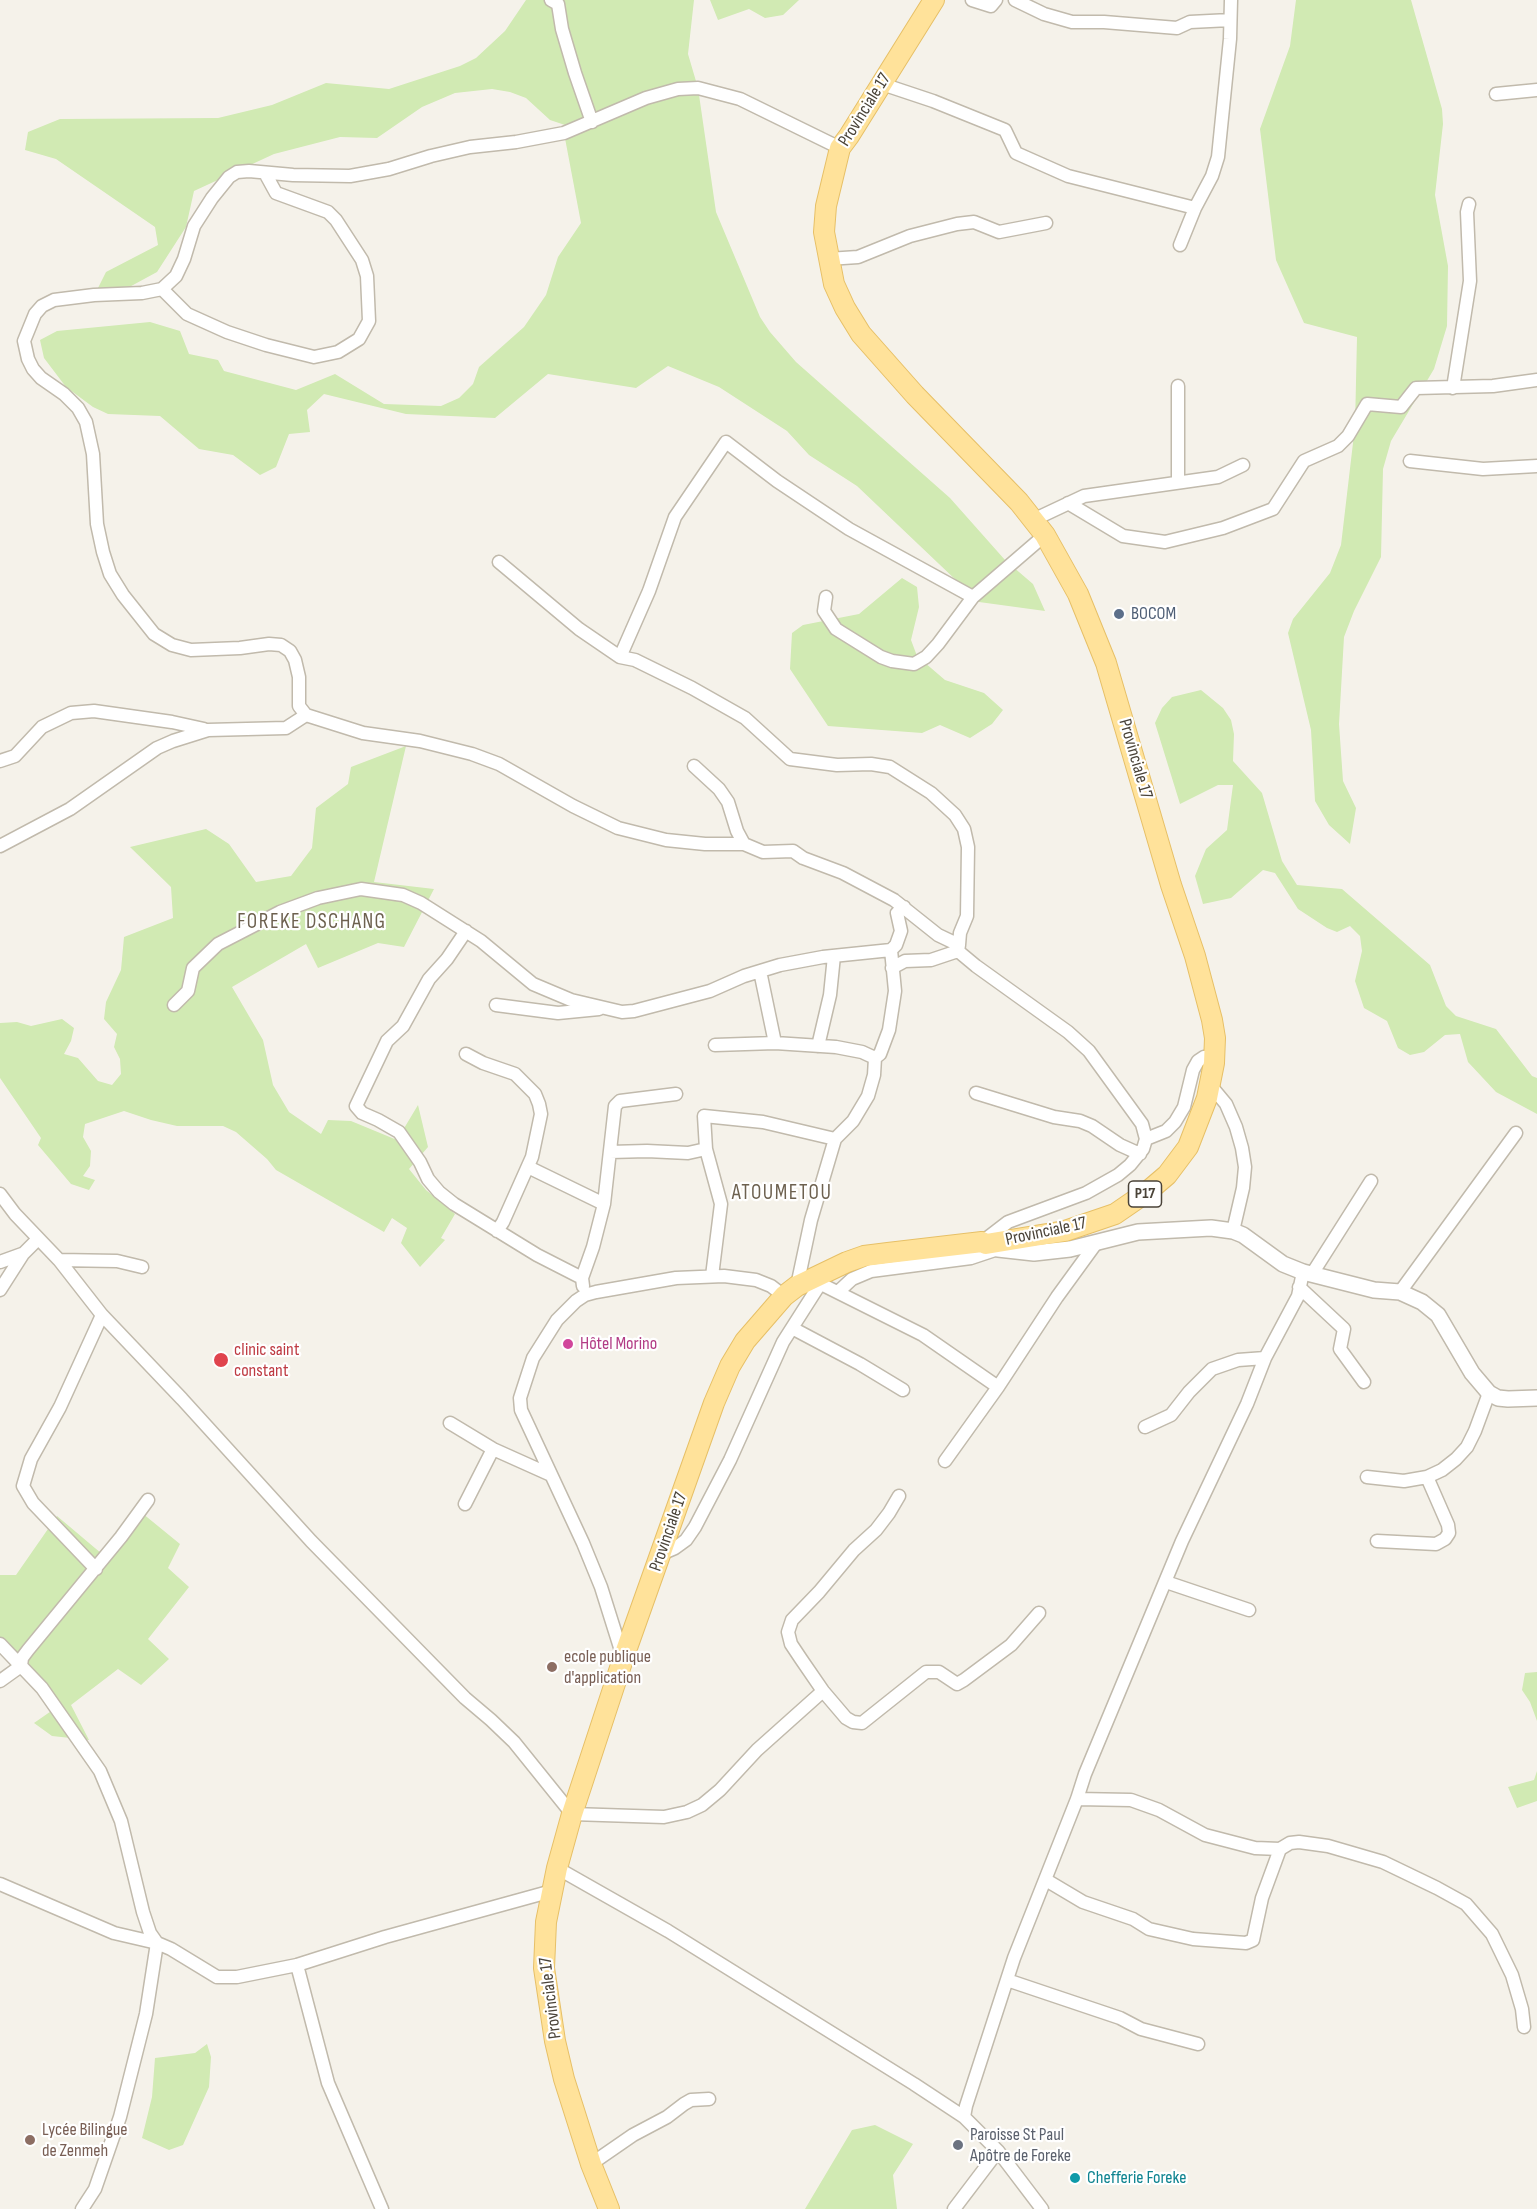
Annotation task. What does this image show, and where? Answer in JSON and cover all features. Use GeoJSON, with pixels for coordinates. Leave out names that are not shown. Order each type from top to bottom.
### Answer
{"type":"FeatureCollection","features":[{"type":"Feature","properties":{"kind":"main road","name":"Provinciale 17"},"geometry":{"type":"LineString","coordinates":[[609,2209],[591,2164],[564,2079],[544,1968],[546,1922],[557,1868],[572,1814],[623,1659],[714,1403],[730,1366],[745,1341],[791,1291],[825,1277],[864,1256],[989,1245],[1065,1231],[1115,1214],[1167,1175],[1188,1147],[1210,1086],[1215,1038],[1206,995],[1106,663],[1078,594],[1039,527],[1003,484],[915,395],[861,334],[844,308],[834,284],[824,232],[826,206],[840,148],[934,0]]}},
{"type":"Feature","properties":{"kind":"street"},"geometry":{"type":"LineString","coordinates":[[551,0],[558,4],[574,74],[592,122]]}},
{"type":"Feature","properties":{"kind":"street"},"geometry":{"type":"LineString","coordinates":[[972,0],[991,6],[996,0]]}},
{"type":"Feature","properties":{"kind":"street"},"geometry":{"type":"LineString","coordinates":[[1015,0],[1044,14],[1080,23],[1104,22],[1177,28],[1190,22],[1230,20]]}},
{"type":"Feature","properties":{"kind":"street"},"geometry":{"type":"LineString","coordinates":[[1180,245],[1195,208],[1212,176],[1218,157],[1230,39],[1231,0]]}},
{"type":"Feature","properties":{"kind":"street"},"geometry":{"type":"LineString","coordinates":[[882,84],[933,101],[1005,130],[1016,153],[1068,176],[1195,208]]}},
{"type":"Feature","properties":{"kind":"street"},"geometry":{"type":"LineString","coordinates":[[838,1292],[852,1279],[871,1271],[971,1258],[989,1245],[1008,1222],[1086,1193],[1118,1175],[1140,1154],[1146,1139],[1142,1124],[1089,1051],[1068,1032],[904,907],[868,885],[803,858],[793,851],[763,852],[744,844],[705,844],[666,840],[618,828],[573,806],[499,764],[472,754],[420,741],[363,733],[306,715],[299,706],[299,676],[295,660],[290,651],[280,645],[191,650],[172,645],[154,634],[137,614],[110,574],[97,524],[93,454],[86,422],[78,408],[64,394],[41,378],[33,369],[27,359],[24,341],[35,314],[42,306],[54,300],[68,297],[142,293],[162,289],[176,276],[194,226],[229,177],[237,172],[350,176],[389,169],[461,149],[564,133],[646,98],[678,89],[698,88],[740,99],[840,148]]}},
{"type":"Feature","properties":{"kind":"street"},"geometry":{"type":"LineString","coordinates":[[1496,94],[1537,90]]}},
{"type":"Feature","properties":{"kind":"street"},"geometry":{"type":"LineString","coordinates":[[162,289],[187,314],[227,332],[304,355],[314,357],[338,352],[359,339],[369,321],[367,276],[362,260],[336,220],[328,213],[276,193],[265,173]]}},
{"type":"Feature","properties":{"kind":"street"},"geometry":{"type":"LineString","coordinates":[[1453,388],[1470,280],[1467,212],[1469,204]]}},
{"type":"Feature","properties":{"kind":"street"},"geometry":{"type":"LineString","coordinates":[[828,259],[858,257],[910,236],[957,224],[974,222],[999,232],[1046,223]]}},
{"type":"Feature","properties":{"kind":"street"},"geometry":{"type":"LineString","coordinates":[[1068,503],[1123,536],[1165,542],[1223,528],[1273,509],[1304,461],[1338,446],[1348,436],[1367,404],[1401,407],[1416,388],[1493,386],[1537,380]]}},
{"type":"Feature","properties":{"kind":"street"},"geometry":{"type":"LineString","coordinates":[[1178,386],[1178,482]]}},
{"type":"Feature","properties":{"kind":"street"},"geometry":{"type":"LineString","coordinates":[[620,657],[649,591],[675,517],[726,442],[777,481],[849,529],[973,597]]}},
{"type":"Feature","properties":{"kind":"street"},"geometry":{"type":"LineString","coordinates":[[1410,460],[1483,469],[1537,466]]}},
{"type":"Feature","properties":{"kind":"street"},"geometry":{"type":"LineString","coordinates":[[826,597],[824,611],[836,628],[880,657],[914,664],[926,657],[938,644],[973,597],[1039,527],[1068,503],[1084,496],[1218,477],[1243,465]]}},
{"type":"Feature","properties":{"kind":"street"},"geometry":{"type":"LineString","coordinates":[[499,562],[579,629],[620,657],[635,660],[745,718],[790,759],[837,765],[871,764],[890,767],[931,793],[955,815],[964,829],[968,847],[967,916],[960,933],[958,948]]}},
{"type":"Feature","properties":{"kind":"street"},"geometry":{"type":"LineString","coordinates":[[0,762],[15,756],[42,727],[71,713],[94,711],[172,722],[208,730]]}},
{"type":"Feature","properties":{"kind":"street"},"geometry":{"type":"LineString","coordinates":[[0,846],[70,809],[158,748],[191,734],[208,730],[286,728],[306,715]]}},
{"type":"Feature","properties":{"kind":"street"},"geometry":{"type":"LineString","coordinates":[[694,766],[719,789],[728,802],[737,831],[744,844]]}},
{"type":"Feature","properties":{"kind":"street"},"geometry":{"type":"LineString","coordinates":[[174,1005],[188,991],[193,968],[219,944],[254,924],[318,898],[361,890],[403,895],[421,903],[482,941],[533,984],[571,1000],[622,1012],[634,1011],[710,991],[780,965],[891,950],[896,945],[901,931],[897,913],[904,907]]}},
{"type":"Feature","properties":{"kind":"street"},"geometry":{"type":"LineString","coordinates":[[466,931],[447,959],[429,979],[403,1026],[387,1041],[356,1106],[362,1113],[399,1132],[420,1162],[428,1179],[454,1204],[537,1255],[582,1278]]}},
{"type":"Feature","properties":{"kind":"street"},"geometry":{"type":"LineString","coordinates":[[892,968],[905,961],[931,960],[958,948]]}},
{"type":"Feature","properties":{"kind":"street"},"geometry":{"type":"LineString","coordinates":[[623,1659],[584,1543],[521,1410],[520,1398],[533,1358],[557,1320],[585,1295],[676,1278],[712,1276],[756,1280],[791,1291],[835,1139],[853,1121],[868,1096],[874,1076],[875,1058],[880,1054],[893,1010],[895,991],[891,950]]}},
{"type":"Feature","properties":{"kind":"street"},"geometry":{"type":"LineString","coordinates":[[818,1046],[830,995],[834,956]]}},
{"type":"Feature","properties":{"kind":"street"},"geometry":{"type":"LineString","coordinates":[[760,971],[775,1043]]}},
{"type":"Feature","properties":{"kind":"street"},"geometry":{"type":"LineString","coordinates":[[496,1005],[558,1013],[603,1009]]}},
{"type":"Feature","properties":{"kind":"street"},"geometry":{"type":"LineString","coordinates":[[716,1045],[775,1043],[836,1047],[861,1052],[875,1058]]}},
{"type":"Feature","properties":{"kind":"street"},"geometry":{"type":"LineString","coordinates":[[466,1054],[483,1063],[515,1074],[535,1095],[541,1114],[538,1135],[528,1167],[497,1231]]}},
{"type":"Feature","properties":{"kind":"street"},"geometry":{"type":"LineString","coordinates":[[1146,1139],[1166,1131],[1175,1122],[1184,1107],[1193,1070],[1198,1061],[1204,1057],[1214,1056]]}},
{"type":"Feature","properties":{"kind":"street"},"geometry":{"type":"LineString","coordinates":[[1210,1086],[1226,1104],[1242,1148],[1245,1167],[1243,1188],[1233,1231]]}},
{"type":"Feature","properties":{"kind":"street"},"geometry":{"type":"LineString","coordinates":[[976,1092],[1054,1117],[1080,1121],[1140,1154]]}},
{"type":"Feature","properties":{"kind":"street"},"geometry":{"type":"LineString","coordinates":[[585,1295],[582,1278],[604,1204],[615,1106],[620,1101],[676,1094]]}},
{"type":"Feature","properties":{"kind":"street"},"geometry":{"type":"LineString","coordinates":[[712,1276],[720,1204],[706,1149],[704,1116],[763,1122],[835,1139]]}},
{"type":"Feature","properties":{"kind":"street"},"geometry":{"type":"LineString","coordinates":[[1400,1292],[1516,1134]]}},
{"type":"Feature","properties":{"kind":"street"},"geometry":{"type":"LineString","coordinates":[[610,1152],[688,1153],[706,1149]]}},
{"type":"Feature","properties":{"kind":"street"},"geometry":{"type":"LineString","coordinates":[[528,1167],[604,1204]]}},
{"type":"Feature","properties":{"kind":"street"},"geometry":{"type":"LineString","coordinates":[[964,2117],[988,2034],[1014,1958],[1095,1748],[1182,1541],[1247,1404],[1265,1358],[1305,1278],[1371,1181]]}},
{"type":"Feature","properties":{"kind":"street"},"geometry":{"type":"LineString","coordinates":[[0,1194],[15,1214],[59,1260],[102,1315],[182,1399],[310,1541],[465,1698],[514,1742],[572,1814],[664,1817],[687,1812],[702,1805],[720,1790],[757,1750],[824,1691]]}},
{"type":"Feature","properties":{"kind":"street"},"geometry":{"type":"LineString","coordinates":[[989,1245],[1034,1253],[1070,1249],[1138,1232],[1211,1228],[1233,1231],[1243,1235],[1305,1278],[1344,1329],[1340,1349],[1364,1382]]}},
{"type":"Feature","properties":{"kind":"street"},"geometry":{"type":"LineString","coordinates":[[0,1290],[23,1254],[38,1239]]}},
{"type":"Feature","properties":{"kind":"street"},"geometry":{"type":"LineString","coordinates":[[945,1461],[1097,1242]]}},
{"type":"Feature","properties":{"kind":"street"},"geometry":{"type":"LineString","coordinates":[[0,1262],[23,1254]]}},
{"type":"Feature","properties":{"kind":"street"},"geometry":{"type":"LineString","coordinates":[[59,1260],[117,1261],[142,1267]]}},
{"type":"Feature","properties":{"kind":"street"},"geometry":{"type":"LineString","coordinates":[[661,1554],[686,1540],[695,1527],[730,1460],[783,1342],[825,1277],[838,1292],[923,1335],[998,1387]]}},
{"type":"Feature","properties":{"kind":"street"},"geometry":{"type":"LineString","coordinates":[[1305,1278],[1374,1290],[1400,1292],[1422,1302],[1438,1315],[1472,1373],[1489,1393],[1508,1400],[1537,1398]]}},
{"type":"Feature","properties":{"kind":"street"},"geometry":{"type":"LineString","coordinates":[[96,1569],[33,1503],[23,1486],[31,1459],[60,1407],[102,1315]]}},
{"type":"Feature","properties":{"kind":"street"},"geometry":{"type":"LineString","coordinates":[[792,1328],[903,1390]]}},
{"type":"Feature","properties":{"kind":"street"},"geometry":{"type":"LineString","coordinates":[[1144,1427],[1171,1415],[1189,1392],[1212,1369],[1239,1360],[1265,1358]]}},
{"type":"Feature","properties":{"kind":"street"},"geometry":{"type":"LineString","coordinates":[[1368,1477],[1404,1481],[1427,1477],[1442,1470],[1467,1447],[1489,1393]]}},
{"type":"Feature","properties":{"kind":"street"},"geometry":{"type":"LineString","coordinates":[[450,1424],[493,1449],[551,1475]]}},
{"type":"Feature","properties":{"kind":"street"},"geometry":{"type":"LineString","coordinates":[[465,1504],[493,1449]]}},
{"type":"Feature","properties":{"kind":"street"},"geometry":{"type":"LineString","coordinates":[[1377,1540],[1436,1544],[1445,1539],[1449,1533],[1448,1525],[1427,1477]]}},
{"type":"Feature","properties":{"kind":"street"},"geometry":{"type":"LineString","coordinates":[[899,1496],[876,1530],[854,1550],[792,1620],[788,1632],[791,1644],[846,1718],[862,1723],[926,1672],[939,1672],[957,1684],[998,1657],[1039,1613]]}},
{"type":"Feature","properties":{"kind":"street"},"geometry":{"type":"LineString","coordinates":[[0,1681],[21,1666],[22,1658],[28,1650],[96,1569],[148,1500]]}},
{"type":"Feature","properties":{"kind":"street"},"geometry":{"type":"LineString","coordinates":[[1166,1582],[1249,1610]]}},
{"type":"Feature","properties":{"kind":"street"},"geometry":{"type":"LineString","coordinates":[[0,1644],[42,1688],[100,1771],[121,1821],[150,1934],[157,1943],[146,2014],[120,2117],[94,2189],[82,2209]]}},
{"type":"Feature","properties":{"kind":"street"},"geometry":{"type":"LineString","coordinates":[[1077,1798],[1131,1800],[1160,1810],[1205,1835],[1255,1848],[1280,1849],[1290,1843],[1328,1846],[1383,1862],[1461,1900],[1483,1922],[1497,1943],[1512,1975],[1522,2008],[1524,2027]]}},
{"type":"Feature","properties":{"kind":"street"},"geometry":{"type":"LineString","coordinates":[[1046,1880],[1083,1902],[1133,1919],[1149,1929],[1193,1939],[1246,1943],[1253,1940],[1262,1898],[1280,1849]]}},
{"type":"Feature","properties":{"kind":"street"},"geometry":{"type":"LineString","coordinates":[[557,1868],[668,1931],[964,2117],[998,2151],[1042,2209]]}},
{"type":"Feature","properties":{"kind":"street"},"geometry":{"type":"LineString","coordinates":[[0,1884],[114,1933],[157,1943],[171,1949],[216,1977],[237,1977],[297,1965],[395,1934],[552,1891]]}},
{"type":"Feature","properties":{"kind":"street"},"geometry":{"type":"LineString","coordinates":[[297,1965],[328,2083],[382,2209]]}},
{"type":"Feature","properties":{"kind":"street"},"geometry":{"type":"LineString","coordinates":[[1007,1980],[1120,2018],[1141,2029],[1198,2044]]}},
{"type":"Feature","properties":{"kind":"street"},"geometry":{"type":"LineString","coordinates":[[591,2164],[691,2100],[709,2098]]}},
{"type":"Feature","properties":{"kind":"street"},"geometry":{"type":"LineString","coordinates":[[954,2209],[998,2151]]}},
{"type":"Feature","properties":{"kind":"green space"},"geometry":{"type":"Polygon","coordinates":[[[526,0],[694,0],[688,54],[698,88],[716,212],[760,317],[796,362],[950,498],[1005,560],[1033,584],[1045,611],[979,602],[857,486],[809,455],[787,431],[719,387],[668,366],[636,388],[548,374],[495,418],[406,414],[324,394],[307,410],[310,432],[289,434],[276,467],[260,475],[233,455],[199,449],[160,416],[108,414],[93,407],[66,387],[44,358],[40,340],[57,331],[150,322],[180,331],[189,354],[218,360],[224,371],[296,390],[335,374],[384,404],[441,406],[459,398],[473,384],[479,367],[524,327],[546,295],[558,257],[581,223],[564,133],[568,126],[550,120],[526,98],[492,89],[455,93],[422,107],[377,138],[340,137],[274,154],[194,191],[186,227],[157,272],[111,297],[98,288],[106,272],[158,245],[155,227],[56,159],[25,150],[28,132],[60,119],[218,118],[272,105],[326,83],[389,89],[460,66],[476,58],[505,31],[526,0]]]}},
{"type":"Feature","properties":{"kind":"green space"},"geometry":{"type":"Polygon","coordinates":[[[710,0],[799,0],[783,15],[765,18],[749,9],[718,20],[710,0]]]}},
{"type":"Feature","properties":{"kind":"green space"},"geometry":{"type":"Polygon","coordinates":[[[1296,0],[1411,0],[1442,109],[1443,124],[1435,195],[1448,266],[1447,326],[1434,369],[1391,441],[1383,469],[1381,557],[1354,611],[1344,637],[1339,724],[1343,781],[1356,808],[1350,844],[1329,825],[1315,801],[1311,730],[1288,633],[1293,619],[1330,573],[1341,545],[1355,426],[1357,337],[1304,323],[1276,260],[1260,129],[1290,46],[1296,0]]]}},
{"type":"Feature","properties":{"kind":"green space"},"geometry":{"type":"Polygon","coordinates":[[[902,578],[917,587],[919,607],[911,640],[917,656],[945,680],[984,693],[1003,710],[992,724],[970,738],[940,725],[922,733],[828,726],[790,669],[792,633],[803,625],[859,614],[902,578]]]}},
{"type":"Feature","properties":{"kind":"green space"},"geometry":{"type":"Polygon","coordinates":[[[1201,690],[1223,708],[1231,720],[1234,734],[1233,761],[1262,793],[1282,861],[1297,885],[1342,889],[1430,965],[1446,1006],[1456,1016],[1496,1029],[1532,1076],[1537,1078],[1537,1114],[1496,1092],[1468,1062],[1460,1034],[1445,1035],[1424,1052],[1410,1055],[1398,1048],[1387,1021],[1364,1008],[1355,981],[1362,951],[1360,936],[1350,926],[1337,932],[1327,928],[1298,909],[1275,873],[1263,870],[1231,898],[1203,904],[1195,876],[1206,849],[1227,830],[1233,785],[1218,785],[1180,804],[1155,723],[1162,708],[1172,697],[1201,690]]]}},
{"type":"Feature","properties":{"kind":"green space"},"geometry":{"type":"Polygon","coordinates":[[[406,746],[374,882],[434,889],[404,947],[378,943],[318,968],[306,944],[232,987],[263,1040],[273,1085],[289,1112],[321,1134],[328,1120],[351,1121],[397,1140],[418,1105],[428,1147],[409,1169],[426,1190],[455,1214],[441,1238],[445,1240],[420,1267],[401,1243],[407,1228],[392,1218],[384,1232],[276,1170],[236,1132],[223,1126],[177,1126],[124,1111],[85,1124],[83,1137],[91,1151],[90,1166],[83,1176],[95,1180],[89,1190],[71,1184],[38,1145],[41,1138],[0,1078],[0,1023],[17,1022],[31,1026],[62,1019],[74,1028],[71,1041],[64,1054],[78,1058],[98,1081],[112,1085],[121,1074],[120,1059],[114,1047],[117,1034],[104,1019],[106,1002],[121,970],[124,937],[173,918],[171,887],[130,847],[206,829],[229,844],[256,882],[291,876],[312,848],[316,808],[348,784],[351,767],[406,746]]]}},
{"type":"Feature","properties":{"kind":"green space"},"geometry":{"type":"Polygon","coordinates":[[[142,1513],[180,1544],[168,1568],[189,1587],[148,1639],[169,1659],[141,1685],[118,1669],[71,1705],[89,1740],[52,1736],[34,1723],[57,1707],[0,1649],[0,1575],[16,1575],[57,1516],[108,1559],[142,1513]]]}},
{"type":"Feature","properties":{"kind":"green space"},"geometry":{"type":"Polygon","coordinates":[[[1537,1672],[1537,1721],[1530,1702],[1522,1690],[1525,1673],[1537,1672]]]}},
{"type":"Feature","properties":{"kind":"green space"},"geometry":{"type":"Polygon","coordinates":[[[1537,1771],[1537,1801],[1517,1808],[1508,1787],[1534,1780],[1537,1771]]]}},
{"type":"Feature","properties":{"kind":"green space"},"geometry":{"type":"Polygon","coordinates":[[[207,2044],[211,2057],[209,2087],[183,2145],[169,2150],[142,2138],[152,2097],[155,2058],[195,2053],[207,2044]]]}},
{"type":"Feature","properties":{"kind":"green space"},"geometry":{"type":"Polygon","coordinates":[[[875,2125],[913,2144],[893,2175],[897,2209],[805,2209],[852,2130],[875,2125]]]}},
{"type":"Feature","properties":{"kind":"place","name":"BOCOM"},"geometry":{"type":"Point","coordinates":[1119,614]}},
{"type":"Feature","properties":{"kind":"place","name":"Hôtel Morino"},"geometry":{"type":"Point","coordinates":[568,1344]}},
{"type":"Feature","properties":{"kind":"place","name":"clinic saint constant"},"geometry":{"type":"Point","coordinates":[221,1360]}},
{"type":"Feature","properties":{"kind":"place","name":"ecole publique d'application"},"geometry":{"type":"Point","coordinates":[552,1667]}},
{"type":"Feature","properties":{"kind":"place","name":"Lycée Bilingue de Zenmeh"},"geometry":{"type":"Point","coordinates":[30,2140]}},
{"type":"Feature","properties":{"kind":"place","name":"Paroisse St Paul Apôtre de Foreke"},"geometry":{"type":"Point","coordinates":[958,2145]}},
{"type":"Feature","properties":{"kind":"place","name":"Chefferie Foreke"},"geometry":{"type":"Point","coordinates":[1075,2178]}},
{"type":"Feature","properties":{"kind":"district","name":"FOREKE DSCHANG"},"geometry":{"type":"Point","coordinates":[312,923]}},
{"type":"Feature","properties":{"kind":"district","name":"ATOUMETOU"},"geometry":{"type":"Point","coordinates":[782,1194]}}]}
